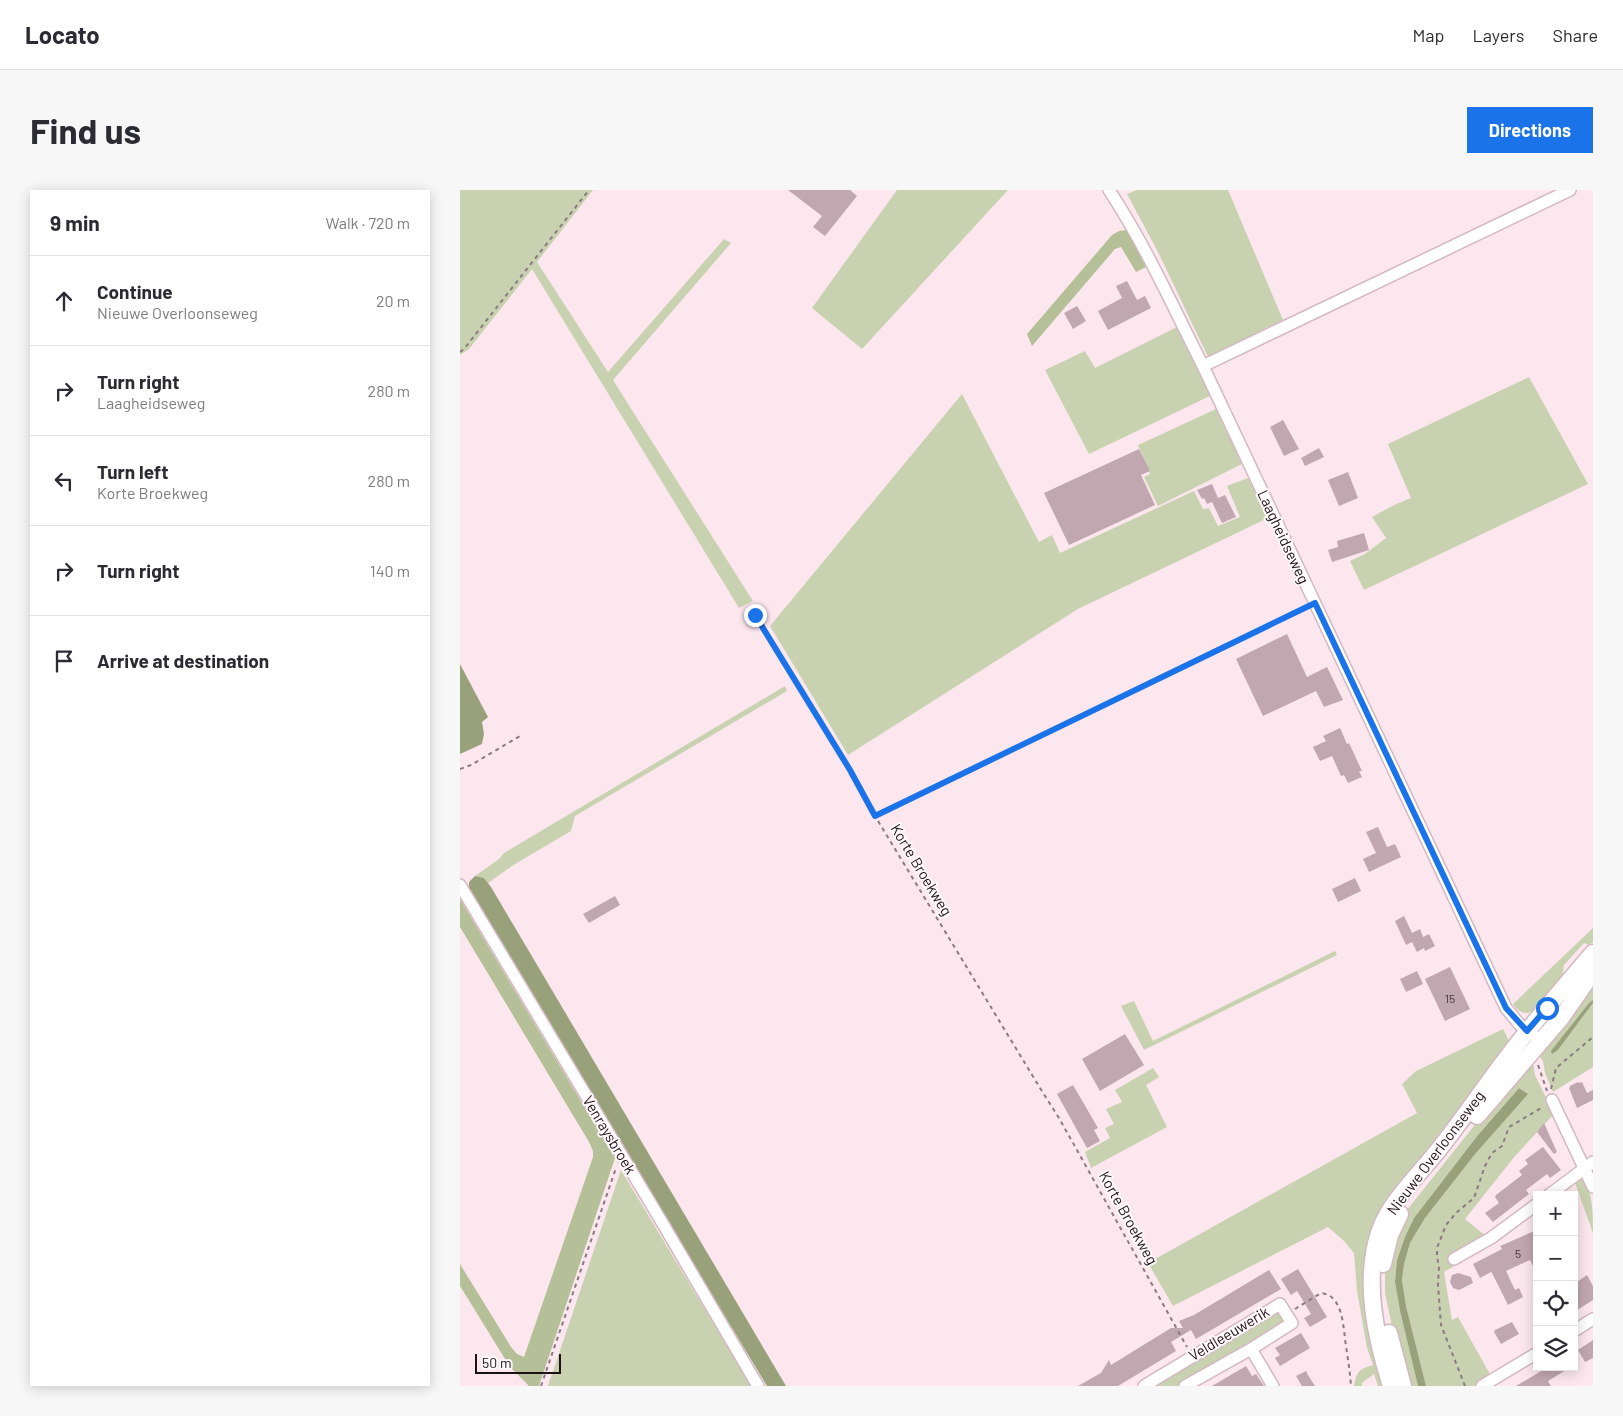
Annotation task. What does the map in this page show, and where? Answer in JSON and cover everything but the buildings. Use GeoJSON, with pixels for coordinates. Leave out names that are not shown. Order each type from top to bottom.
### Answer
{"type":"FeatureCollection","features":[{"type":"Feature","properties":{"kind":"street","name":"Laagheidseweg"},"geometry":{"type":"LineString","coordinates":[[1109,190],[1152,262],[1203,366],[1506,1008],[1534,1036]]}},
{"type":"Feature","properties":{"kind":"street"},"geometry":{"type":"LineString","coordinates":[[1203,366],[1570,190]]}},
{"type":"Feature","properties":{"kind":"street","name":"Venraysbroek"},"geometry":{"type":"LineString","coordinates":[[460,885],[758,1386]]}},
{"type":"Feature","properties":{"kind":"street","name":"Nieuwe Overloonseweg"},"geometry":{"type":"LineString","coordinates":[[1391,1386],[1375,1319],[1370,1284],[1379,1232],[1395,1205],[1442,1145],[1534,1036],[1593,953]]}},
{"type":"Feature","properties":{"kind":"street","name":"Nieuwe Overloonseweg"},"geometry":{"type":"LineString","coordinates":[[1403,1386],[1386,1318],[1381,1285],[1383,1259],[1390,1235],[1399,1216],[1412,1198],[1482,1109],[1529,1054],[1534,1036],[1561,1018],[1593,972]]}},
{"type":"Feature","properties":{"kind":"street"},"geometry":{"type":"LineString","coordinates":[[1550,1097],[1589,1165],[1593,1187]]}},
{"type":"Feature","properties":{"kind":"street"},"geometry":{"type":"LineString","coordinates":[[1554,1191],[1589,1165]]}},
{"type":"Feature","properties":{"kind":"street"},"geometry":{"type":"LineString","coordinates":[[1454,1259],[1491,1238],[1533,1207]]}},
{"type":"Feature","properties":{"kind":"street","name":"Veldleeuwerik"},"geometry":{"type":"LineString","coordinates":[[1145,1386],[1280,1304],[1292,1323],[1251,1349],[1185,1386]]}},
{"type":"Feature","properties":{"kind":"street"},"geometry":{"type":"LineString","coordinates":[[1578,1328],[1593,1319]]}},
{"type":"Feature","properties":{"kind":"street","name":"Veldleeuwerik"},"geometry":{"type":"LineString","coordinates":[[1251,1349],[1273,1386]]}},
{"type":"Feature","properties":{"kind":"street"},"geometry":{"type":"LineString","coordinates":[[1482,1386],[1533,1355]]}},
{"type":"Feature","properties":{"kind":"path"},"geometry":{"type":"LineString","coordinates":[[460,352],[588,190]]}},
{"type":"Feature","properties":{"kind":"path","name":"Korte Broekweg"},"geometry":{"type":"LineString","coordinates":[[1192,1356],[1059,1118],[875,816],[1315,603]]}},
{"type":"Feature","properties":{"kind":"path"},"geometry":{"type":"LineString","coordinates":[[755,615],[850,770],[875,816]]}},
{"type":"Feature","properties":{"kind":"path"},"geometry":{"type":"LineString","coordinates":[[460,769],[471,765],[520,736]]}},
{"type":"Feature","properties":{"kind":"path"},"geometry":{"type":"LineString","coordinates":[[1465,1386],[1441,1325],[1437,1248],[1446,1225],[1456,1212],[1474,1198],[1485,1166],[1492,1153],[1502,1146],[1508,1127],[1548,1105],[1556,1068],[1593,1037]]}},
{"type":"Feature","properties":{"kind":"path"},"geometry":{"type":"LineString","coordinates":[[1529,1054],[1537,1062],[1550,1097]]}},
{"type":"Feature","properties":{"kind":"path"},"geometry":{"type":"LineString","coordinates":[[541,1386],[620,1154]]}},
{"type":"Feature","properties":{"kind":"path"},"geometry":{"type":"LineString","coordinates":[[1286,1314],[1321,1293],[1331,1296],[1343,1319],[1350,1366],[1350,1386]]}},
{"type":"Feature","properties":{"kind":"shaded area"},"geometry":{"type":"Polygon","coordinates":[[[460,190],[593,190],[537,262],[608,372],[724,239],[731,243],[613,380],[753,601],[739,608],[532,269],[469,349],[460,355],[460,190]]]}},
{"type":"Feature","properties":{"kind":"shaded area"},"geometry":{"type":"Polygon","coordinates":[[[897,190],[1008,190],[862,349],[812,308],[897,190]]]}},
{"type":"Feature","properties":{"kind":"shaded area"},"geometry":{"type":"Polygon","coordinates":[[[1137,190],[1228,190],[1283,320],[1208,357],[1159,254],[1127,194],[1137,190]]]}},
{"type":"Feature","properties":{"kind":"shaded area"},"geometry":{"type":"Polygon","coordinates":[[[1127,230],[1146,267],[1136,272],[1121,247],[1115,249],[1032,346],[1027,334],[1112,235],[1119,231],[1127,230]]]}},
{"type":"Feature","properties":{"kind":"shaded area"},"geometry":{"type":"Polygon","coordinates":[[[1177,327],[1210,396],[1089,454],[1045,370],[1085,351],[1095,368],[1177,327]]]}},
{"type":"Feature","properties":{"kind":"shaded area"},"geometry":{"type":"Polygon","coordinates":[[[1529,377],[1588,484],[1364,590],[1350,561],[1365,554],[1386,538],[1372,517],[1411,498],[1388,444],[1529,377]]]}},
{"type":"Feature","properties":{"kind":"shaded area"},"geometry":{"type":"Polygon","coordinates":[[[962,394],[1039,542],[1052,535],[1060,553],[1194,491],[1203,509],[1209,508],[1218,526],[1240,517],[1227,486],[1248,478],[1268,518],[1078,609],[848,755],[770,626],[962,394]]]}},
{"type":"Feature","properties":{"kind":"shaded area"},"geometry":{"type":"Polygon","coordinates":[[[1216,409],[1242,464],[1158,506],[1144,477],[1150,474],[1138,445],[1216,409]]]}},
{"type":"Feature","properties":{"kind":"shaded area"},"geometry":{"type":"Polygon","coordinates":[[[460,664],[488,717],[482,722],[484,734],[482,744],[460,754],[460,664]]]}},
{"type":"Feature","properties":{"kind":"shaded area"},"geometry":{"type":"Polygon","coordinates":[[[785,686],[787,691],[575,816],[571,831],[515,864],[488,883],[484,878],[475,876],[499,859],[504,853],[785,686]]]}},
{"type":"Feature","properties":{"kind":"shaded area"},"geometry":{"type":"Polygon","coordinates":[[[475,876],[484,878],[491,887],[786,1386],[767,1386],[469,891],[469,882],[475,876]]]}},
{"type":"Feature","properties":{"kind":"shaded area"},"geometry":{"type":"Polygon","coordinates":[[[460,899],[615,1158],[539,1386],[529,1386],[510,1367],[460,1286],[460,1264],[511,1347],[517,1354],[524,1357],[593,1157],[593,1151],[460,927],[460,899]]]}},
{"type":"Feature","properties":{"kind":"shaded area"},"geometry":{"type":"Polygon","coordinates":[[[1593,928],[1593,942],[1589,945],[1584,943],[1564,965],[1562,978],[1535,1011],[1525,1013],[1518,1009],[1513,1004],[1593,928]]]}},
{"type":"Feature","properties":{"kind":"shaded area"},"geometry":{"type":"Polygon","coordinates":[[[1335,951],[1337,955],[1144,1050],[1121,1006],[1134,1001],[1153,1041],[1335,951]]]}},
{"type":"Feature","properties":{"kind":"shaded area"},"geometry":{"type":"Polygon","coordinates":[[[1593,987],[1593,1000],[1551,1052],[1558,1050],[1593,1003],[1593,1067],[1553,1092],[1545,1073],[1543,1061],[1539,1055],[1593,987]]]}},
{"type":"Feature","properties":{"kind":"shaded area"},"geometry":{"type":"Polygon","coordinates":[[[1593,1000],[1593,1003],[1558,1050],[1552,1054],[1551,1051],[1593,1000]]]}},
{"type":"Feature","properties":{"kind":"shaded area"},"geometry":{"type":"Polygon","coordinates":[[[1503,1029],[1512,1047],[1445,1135],[1392,1193],[1395,1197],[1383,1216],[1378,1214],[1374,1223],[1373,1242],[1389,1386],[1378,1386],[1374,1374],[1362,1383],[1362,1386],[1354,1386],[1359,1371],[1373,1365],[1367,1348],[1357,1291],[1354,1253],[1328,1227],[1173,1306],[1148,1263],[1417,1113],[1402,1084],[1416,1071],[1503,1029]]]}},
{"type":"Feature","properties":{"kind":"shaded area"},"geometry":{"type":"Polygon","coordinates":[[[1533,1063],[1535,1075],[1554,1114],[1515,1156],[1465,1219],[1487,1237],[1455,1262],[1456,1265],[1444,1272],[1452,1320],[1458,1317],[1491,1376],[1474,1386],[1426,1386],[1406,1306],[1402,1280],[1410,1243],[1425,1218],[1476,1153],[1527,1094],[1519,1088],[1478,1135],[1414,1218],[1405,1237],[1397,1260],[1395,1282],[1418,1386],[1406,1386],[1385,1293],[1386,1262],[1403,1215],[1489,1107],[1533,1063]]]}},
{"type":"Feature","properties":{"kind":"shaded area"},"geometry":{"type":"Polygon","coordinates":[[[1153,1068],[1159,1077],[1146,1085],[1167,1127],[1091,1168],[1085,1152],[1110,1138],[1105,1128],[1114,1124],[1106,1109],[1122,1102],[1115,1090],[1153,1068]]]}},
{"type":"Feature","properties":{"kind":"shaded area"},"geometry":{"type":"Polygon","coordinates":[[[1519,1088],[1528,1094],[1476,1153],[1425,1218],[1410,1243],[1402,1280],[1406,1306],[1426,1386],[1418,1386],[1395,1282],[1397,1260],[1414,1218],[1478,1135],[1519,1088]]]}},
{"type":"Feature","properties":{"kind":"shaded area"},"geometry":{"type":"Polygon","coordinates":[[[621,1170],[751,1386],[548,1386],[621,1170]]]}},
{"type":"Feature","properties":{"kind":"shaded area"},"geometry":{"type":"Polygon","coordinates":[[[1581,1177],[1588,1188],[1592,1210],[1593,1233],[1578,1191],[1574,1180],[1581,1177]]]}},
{"type":"Feature","properties":{"kind":"shaded area"},"geometry":{"type":"Polygon","coordinates":[[[1274,1312],[1281,1315],[1283,1324],[1180,1386],[1155,1386],[1274,1312]]]}},
{"type":"Feature","properties":{"kind":"route"},"geometry":{"type":"LineString","coordinates":[[755,615],[850,770],[875,816],[1315,603],[1506,1008],[1527,1031],[1547,1008]]}}]}
